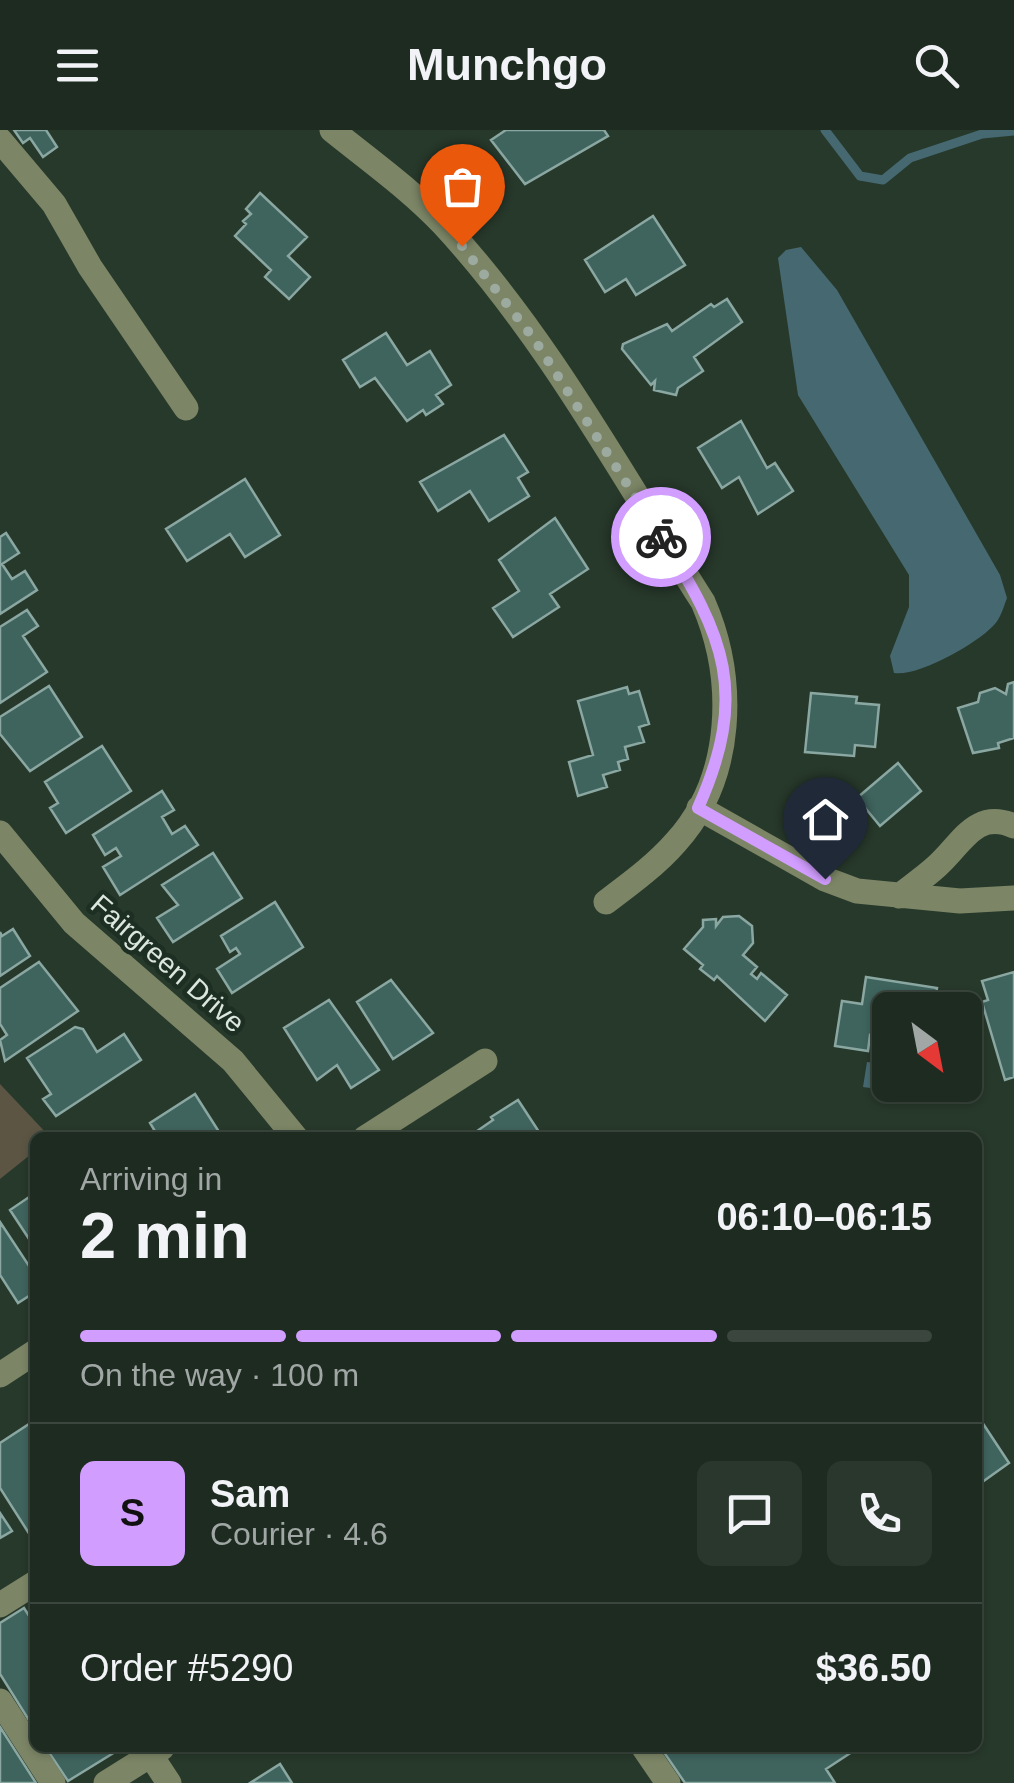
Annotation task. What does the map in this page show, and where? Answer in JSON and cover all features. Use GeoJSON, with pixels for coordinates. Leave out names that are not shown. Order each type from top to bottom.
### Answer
{"type":"FeatureCollection","features":[{"type":"Feature","properties":{"kind":"street"},"geometry":{"type":"LineString","coordinates":[[332,130],[440,221],[484,271],[534,339],[703,602],[720,649],[726,714],[716,769],[676,843],[606,902]]}},
{"type":"Feature","properties":{"kind":"street"},"geometry":{"type":"LineString","coordinates":[[0,140],[54,204],[90,267],[186,408]]}},
{"type":"Feature","properties":{"kind":"street"},"geometry":{"type":"LineString","coordinates":[[698,808],[825,879],[857,891],[960,901],[1014,898]]}},
{"type":"Feature","properties":{"kind":"street"},"geometry":{"type":"LineString","coordinates":[[899,896],[980,823],[993,820],[1014,826]]}},
{"type":"Feature","properties":{"kind":"street","name":"Fairgreen Drive"},"geometry":{"type":"LineString","coordinates":[[0,833],[74,923],[234,1061],[291,1132]]}},
{"type":"Feature","properties":{"kind":"street"},"geometry":{"type":"LineString","coordinates":[[374,1132],[485,1061]]}},
{"type":"Feature","properties":{"kind":"street"},"geometry":{"type":"LineString","coordinates":[[0,1375],[30,1355]]}},
{"type":"Feature","properties":{"kind":"street"},"geometry":{"type":"LineString","coordinates":[[0,1605],[30,1586]]}},
{"type":"Feature","properties":{"kind":"street"},"geometry":{"type":"LineString","coordinates":[[0,1702],[30,1748]]}},
{"type":"Feature","properties":{"kind":"street"},"geometry":{"type":"LineString","coordinates":[[33,1752],[53,1783]]}},
{"type":"Feature","properties":{"kind":"street"},"geometry":{"type":"LineString","coordinates":[[106,1783],[150,1752]]}},
{"type":"Feature","properties":{"kind":"street"},"geometry":{"type":"LineString","coordinates":[[154,1752],[169,1783]]}},
{"type":"Feature","properties":{"kind":"street"},"geometry":{"type":"LineString","coordinates":[[647,1752],[668,1783]]}},
{"type":"Feature","properties":{"kind":"shaded area"},"geometry":{"type":"Polygon","coordinates":[[[0,1084],[45,1132],[30,1132],[30,1155],[0,1179],[0,1084]]]}},
{"type":"Feature","properties":{"kind":"water"},"geometry":{"type":"Polygon","coordinates":[[[801,247],[837,290],[1000,575],[1007,598],[998,620],[985,633],[961,650],[917,670],[894,673],[890,656],[909,607],[909,575],[798,395],[778,258],[786,250],[801,247]]]}},
{"type":"Feature","properties":{"kind":"water"},"geometry":{"type":"Polygon","coordinates":[[[867,1062],[872,1063],[872,1088],[863,1087],[867,1062]]]}},
{"type":"Feature","properties":{"kind":"building"},"geometry":{"type":"Polygon","coordinates":[[[14,130],[46,130],[57,147],[43,157],[30,138],[23,143],[14,130]]]}},
{"type":"Feature","properties":{"kind":"building"},"geometry":{"type":"Polygon","coordinates":[[[506,130],[604,130],[608,136],[525,184],[491,140],[506,130]]]}},
{"type":"Feature","properties":{"kind":"building"},"geometry":{"type":"Polygon","coordinates":[[[260,193],[307,237],[288,256],[310,277],[289,299],[265,277],[271,270],[235,236],[251,214],[246,209],[260,193]]]}},
{"type":"Feature","properties":{"kind":"building"},"geometry":{"type":"Polygon","coordinates":[[[653,216],[685,265],[636,295],[626,279],[605,292],[585,260],[653,216]]]}},
{"type":"Feature","properties":{"kind":"building"},"geometry":{"type":"Polygon","coordinates":[[[727,299],[742,322],[694,357],[703,371],[678,388],[676,395],[654,390],[655,381],[651,385],[622,349],[623,344],[667,324],[672,331],[711,304],[714,307],[727,299]]]}},
{"type":"Feature","properties":{"kind":"building"},"geometry":{"type":"Polygon","coordinates":[[[386,333],[407,365],[430,351],[451,385],[436,395],[443,404],[426,415],[423,410],[407,421],[375,378],[360,387],[343,360],[386,333]]]}},
{"type":"Feature","properties":{"kind":"building"},"geometry":{"type":"Polygon","coordinates":[[[741,421],[767,468],[775,463],[793,491],[758,514],[739,477],[722,488],[698,448],[741,421]]]}},
{"type":"Feature","properties":{"kind":"building"},"geometry":{"type":"Polygon","coordinates":[[[504,435],[528,472],[518,478],[529,496],[489,521],[470,491],[438,511],[420,482],[504,435]]]}},
{"type":"Feature","properties":{"kind":"building"},"geometry":{"type":"Polygon","coordinates":[[[245,479],[280,535],[245,557],[230,534],[187,561],[166,529],[245,479]]]}},
{"type":"Feature","properties":{"kind":"building"},"geometry":{"type":"Polygon","coordinates":[[[555,518],[588,569],[550,594],[559,607],[513,637],[493,608],[519,591],[499,560],[555,518]]]}},
{"type":"Feature","properties":{"kind":"building"},"geometry":{"type":"Polygon","coordinates":[[[6,533],[19,553],[2,564],[12,579],[25,571],[37,590],[0,614],[0,537],[6,533]]]}},
{"type":"Feature","properties":{"kind":"building"},"geometry":{"type":"Polygon","coordinates":[[[27,610],[38,626],[23,636],[47,672],[0,703],[0,627],[27,610]]]}},
{"type":"Feature","properties":{"kind":"building"},"geometry":{"type":"Polygon","coordinates":[[[1014,682],[1014,738],[998,743],[999,748],[973,753],[958,708],[978,702],[980,693],[995,688],[1006,694],[1008,684],[1014,682]]]}},
{"type":"Feature","properties":{"kind":"building"},"geometry":{"type":"Polygon","coordinates":[[[49,686],[82,737],[30,771],[0,734],[0,717],[49,686]]]}},
{"type":"Feature","properties":{"kind":"building"},"geometry":{"type":"Polygon","coordinates":[[[627,687],[629,694],[639,691],[649,724],[639,727],[644,742],[625,747],[628,759],[618,762],[620,770],[603,775],[607,787],[578,796],[569,762],[593,755],[578,701],[627,687]]]}},
{"type":"Feature","properties":{"kind":"building"},"geometry":{"type":"Polygon","coordinates":[[[811,693],[857,697],[856,703],[879,705],[875,747],[855,745],[854,756],[805,752],[811,693]]]}},
{"type":"Feature","properties":{"kind":"building"},"geometry":{"type":"Polygon","coordinates":[[[102,746],[131,791],[66,833],[50,808],[58,803],[45,782],[102,746]]]}},
{"type":"Feature","properties":{"kind":"building"},"geometry":{"type":"Polygon","coordinates":[[[898,763],[921,791],[880,826],[857,798],[898,763]]]}},
{"type":"Feature","properties":{"kind":"building"},"geometry":{"type":"Polygon","coordinates":[[[162,791],[174,810],[162,817],[172,834],[185,826],[198,845],[120,895],[103,867],[121,856],[116,848],[105,855],[93,835],[162,791]]]}},
{"type":"Feature","properties":{"kind":"building"},"geometry":{"type":"Polygon","coordinates":[[[213,853],[242,898],[173,942],[157,918],[178,905],[162,885],[213,853]]]}},
{"type":"Feature","properties":{"kind":"building"},"geometry":{"type":"Polygon","coordinates":[[[275,902],[303,947],[232,993],[217,969],[240,954],[236,948],[230,952],[221,936],[275,902]]]}},
{"type":"Feature","properties":{"kind":"building"},"geometry":{"type":"Polygon","coordinates":[[[739,916],[752,926],[753,943],[743,955],[757,967],[751,974],[757,979],[761,973],[787,995],[765,1021],[717,976],[714,980],[700,969],[703,965],[684,949],[703,927],[703,920],[716,919],[716,926],[723,917],[739,916]]]}},
{"type":"Feature","properties":{"kind":"building"},"geometry":{"type":"Polygon","coordinates":[[[13,929],[30,956],[0,976],[0,932],[2,936],[13,929]]]}},
{"type":"Feature","properties":{"kind":"building"},"geometry":{"type":"Polygon","coordinates":[[[39,962],[78,1011],[5,1061],[0,1040],[7,1035],[0,1024],[0,988],[39,962]]]}},
{"type":"Feature","properties":{"kind":"building"},"geometry":{"type":"Polygon","coordinates":[[[1014,972],[1014,1077],[1005,1080],[982,1002],[988,1000],[982,981],[1014,972]]]}},
{"type":"Feature","properties":{"kind":"building"},"geometry":{"type":"Polygon","coordinates":[[[866,977],[937,988],[936,992],[872,992],[868,1051],[835,1046],[842,1001],[862,1004],[866,977]]]}},
{"type":"Feature","properties":{"kind":"building"},"geometry":{"type":"Polygon","coordinates":[[[391,980],[433,1033],[393,1059],[357,1002],[391,980]]]}},
{"type":"Feature","properties":{"kind":"building"},"geometry":{"type":"Polygon","coordinates":[[[329,1000],[379,1070],[351,1088],[337,1065],[317,1080],[284,1028],[329,1000]]]}},
{"type":"Feature","properties":{"kind":"building"},"geometry":{"type":"Polygon","coordinates":[[[75,1027],[83,1029],[97,1052],[124,1034],[141,1060],[56,1116],[43,1099],[51,1094],[27,1058],[75,1027]]]}},
{"type":"Feature","properties":{"kind":"building"},"geometry":{"type":"Polygon","coordinates":[[[195,1094],[219,1132],[155,1132],[150,1123],[195,1094]]]}},
{"type":"Feature","properties":{"kind":"building"},"geometry":{"type":"Polygon","coordinates":[[[518,1100],[539,1132],[476,1132],[493,1120],[491,1117],[518,1100]]]}},
{"type":"Feature","properties":{"kind":"building"},"geometry":{"type":"Polygon","coordinates":[[[30,1196],[30,1240],[10,1210],[30,1196]]]}},
{"type":"Feature","properties":{"kind":"building"},"geometry":{"type":"Polygon","coordinates":[[[0,1222],[30,1267],[30,1295],[18,1303],[0,1275],[0,1222]]]}},
{"type":"Feature","properties":{"kind":"building"},"geometry":{"type":"Polygon","coordinates":[[[982,1422],[1009,1463],[982,1482],[982,1422]]]}},
{"type":"Feature","properties":{"kind":"building"},"geometry":{"type":"Polygon","coordinates":[[[30,1426],[30,1535],[0,1488],[0,1443],[30,1426]]]}},
{"type":"Feature","properties":{"kind":"building"},"geometry":{"type":"Polygon","coordinates":[[[0,1513],[12,1531],[0,1538],[0,1513]]]}},
{"type":"Feature","properties":{"kind":"building"},"geometry":{"type":"Polygon","coordinates":[[[24,1608],[30,1617],[30,1722],[0,1674],[0,1623],[24,1608]]]}},
{"type":"Feature","properties":{"kind":"building"},"geometry":{"type":"Polygon","coordinates":[[[0,1727],[36,1783],[0,1783],[0,1727]]]}},
{"type":"Feature","properties":{"kind":"building"},"geometry":{"type":"Polygon","coordinates":[[[49,1752],[115,1752],[68,1781],[49,1752]]]}},
{"type":"Feature","properties":{"kind":"building"},"geometry":{"type":"Polygon","coordinates":[[[664,1752],[852,1752],[826,1769],[835,1783],[685,1783],[664,1752]]]}},
{"type":"Feature","properties":{"kind":"building"},"geometry":{"type":"Polygon","coordinates":[[[280,1764],[292,1783],[250,1783],[280,1764]]]}},
{"type":"Feature","properties":{"kind":"waterway"},"geometry":{"type":"LineString","coordinates":[[825,130],[860,176],[883,180],[910,158],[982,134],[1014,131]]}},
{"type":"Feature","properties":{"kind":"way so far"},"geometry":{"type":"LineString","coordinates":[[462,246],[534,339],[661,537]]}},
{"type":"Feature","properties":{"kind":"route"},"geometry":{"type":"LineString","coordinates":[[661,537],[703,602],[713,625],[725,677],[722,742],[716,769],[698,808],[825,879]]}}]}
